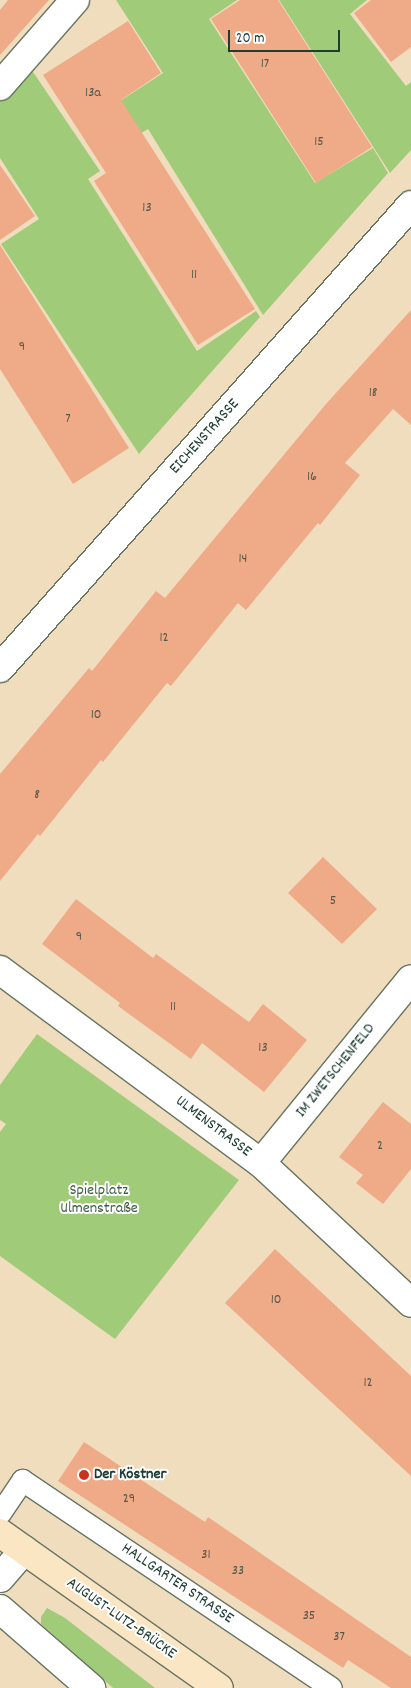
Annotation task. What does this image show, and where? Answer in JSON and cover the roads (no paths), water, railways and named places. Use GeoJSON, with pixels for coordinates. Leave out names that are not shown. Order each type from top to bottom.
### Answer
{"type":"FeatureCollection","features":[{"type":"Feature","properties":{"kind":"street"},"geometry":{"type":"LineString","coordinates":[[0,86],[75,0]]}},
{"type":"Feature","properties":{"kind":"street","name":"EICHENSTRASSE"},"geometry":{"type":"LineString","coordinates":[[0,668],[411,205]]}},
{"type":"Feature","properties":{"kind":"street","name":"ULMENSTRASSE"},"geometry":{"type":"LineString","coordinates":[[0,970],[261,1163],[411,1303]]}},
{"type":"Feature","properties":{"kind":"street","name":"IM ZWETSCHENFELD"},"geometry":{"type":"LineString","coordinates":[[261,1163],[411,979]]}},
{"type":"Feature","properties":{"kind":"street"},"geometry":{"type":"LineString","coordinates":[[0,1533],[24,1550],[0,1578]]}},
{"type":"Feature","properties":{"kind":"street","name":"AUGUST-LUTZ-BRÜCKE"},"geometry":{"type":"LineString","coordinates":[[24,1550],[219,1688]]}},
{"type":"Feature","properties":{"kind":"street"},"geometry":{"type":"LineString","coordinates":[[0,1609],[92,1688]]}},
{"type":"Feature","properties":{"kind":"lane","name":"HALLGARTER STRASSE"},"geometry":{"type":"LineString","coordinates":[[0,1513],[22,1480],[331,1688]]}},
{"type":"Feature","properties":{"kind":"place","name":"Der Köstner"},"geometry":{"type":"Point","coordinates":[84,1475]}},
{"type":"Feature","properties":{"kind":"park label","name":"Spielplatz Ulmenstraße"},"geometry":{"type":"Point","coordinates":[99,1200]}}]}
